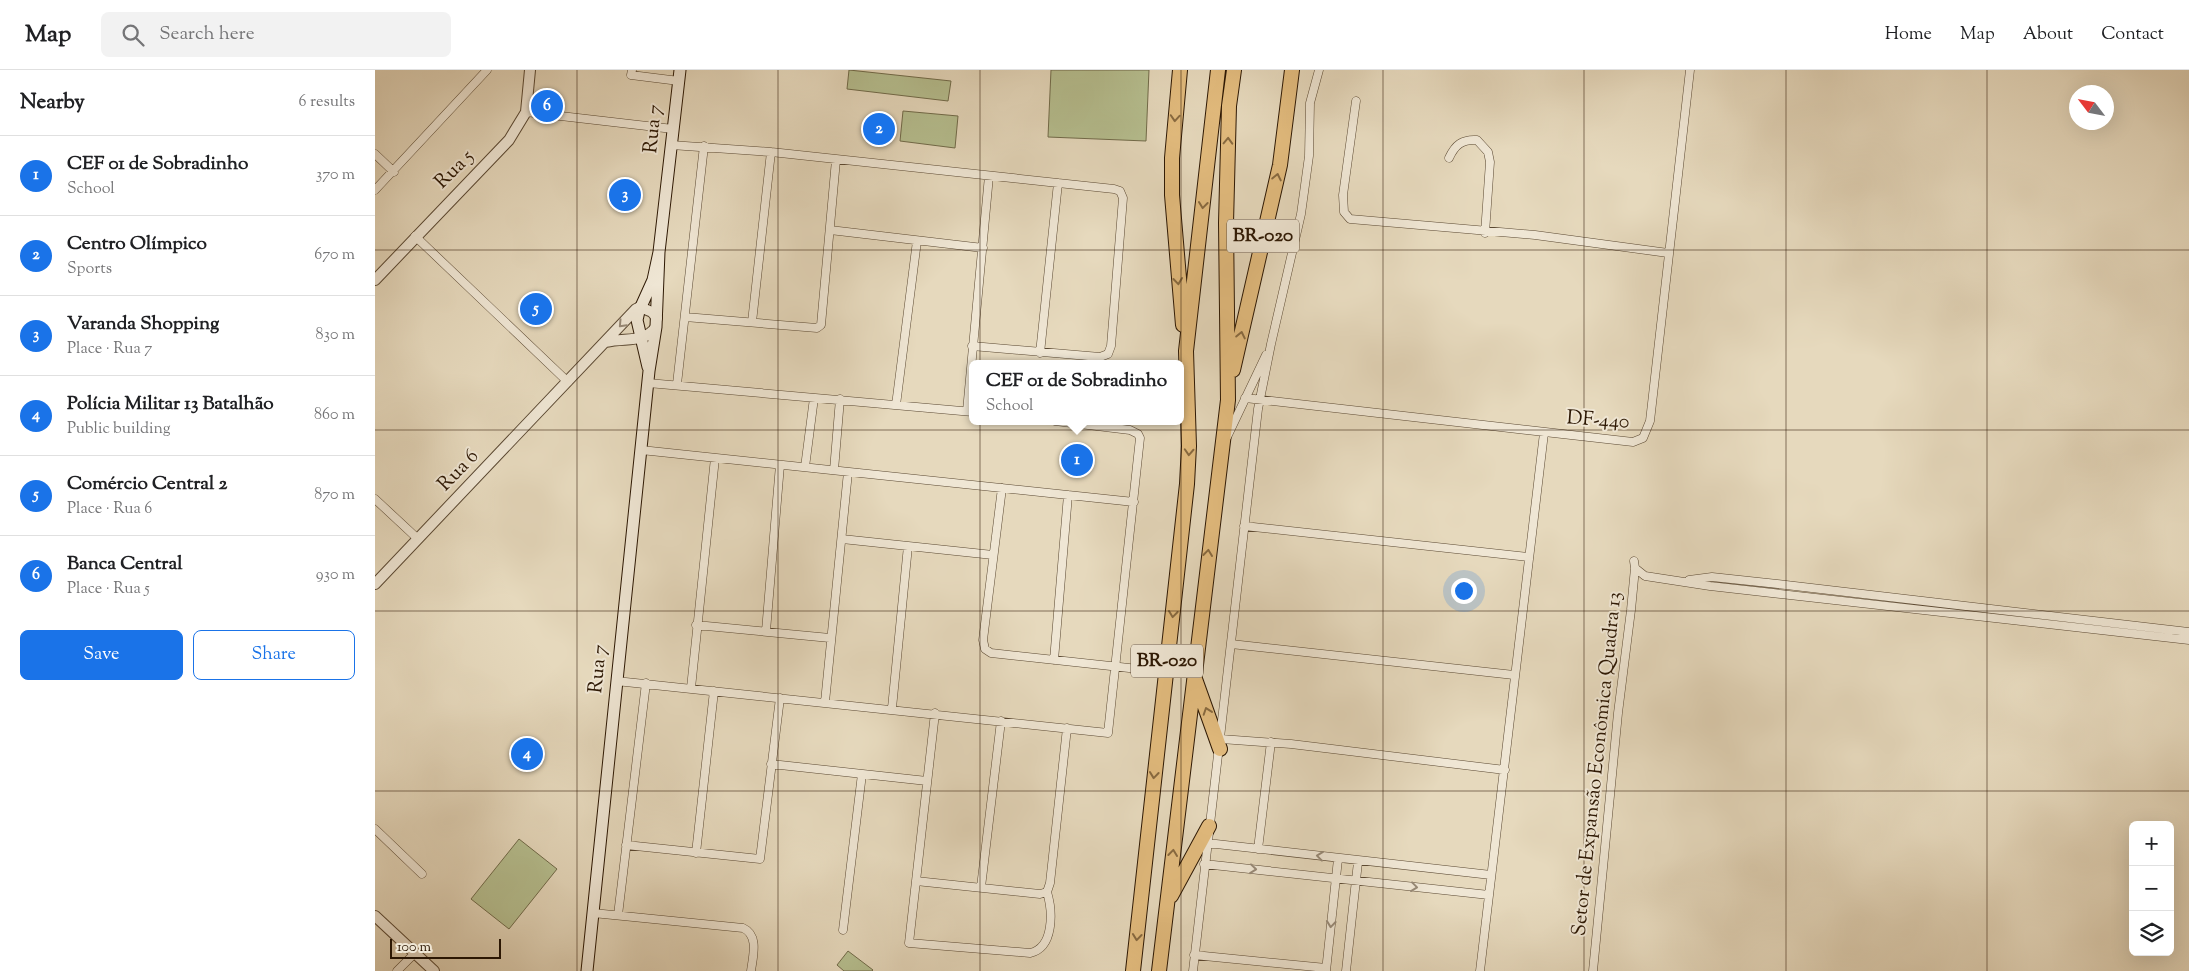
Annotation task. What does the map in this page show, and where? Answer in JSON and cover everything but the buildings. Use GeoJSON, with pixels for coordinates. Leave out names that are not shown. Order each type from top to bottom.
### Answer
{"type":"FeatureCollection","features":[{"type":"Feature","properties":{"kind":"highway","name":"BR-020"},"geometry":{"type":"LineString","coordinates":[[1133,971],[1187,484],[1189,446],[1186,351],[1171,195],[1172,158],[1180,70]]}},
{"type":"Feature","properties":{"kind":"highway","name":"BR-020"},"geometry":{"type":"LineString","coordinates":[[1186,351],[1218,70]]}},
{"type":"Feature","properties":{"kind":"highway","name":"BR-020"},"geometry":{"type":"LineString","coordinates":[[1228,400],[1226,223],[1229,106],[1234,70]]}},
{"type":"Feature","properties":{"kind":"highway","name":"BR-020"},"geometry":{"type":"LineString","coordinates":[[1159,971],[1221,447],[1228,400],[1280,165],[1292,70]]}},
{"type":"Feature","properties":{"kind":"highway"},"geometry":{"type":"LineString","coordinates":[[1194,674],[1221,744]]}},
{"type":"Feature","properties":{"kind":"highway"},"geometry":{"type":"LineString","coordinates":[[1167,903],[1209,826]]}},
{"type":"Feature","properties":{"kind":"main road","name":"Rua 7"},"geometry":{"type":"LineString","coordinates":[[587,971],[648,377],[657,322],[659,252],[679,76]]}},
{"type":"Feature","properties":{"kind":"main road","name":"Rua 7"},"geometry":{"type":"LineString","coordinates":[[648,377],[637,320],[640,307],[653,280],[659,252]]}},
{"type":"Feature","properties":{"kind":"street","name":"Rua 5"},"geometry":{"type":"LineString","coordinates":[[375,280],[415,236],[498,152],[526,112],[530,70]]}},
{"type":"Feature","properties":{"kind":"street"},"geometry":{"type":"LineString","coordinates":[[631,70],[631,75],[679,76]]}},
{"type":"Feature","properties":{"kind":"street"},"geometry":{"type":"LineString","coordinates":[[1193,971],[1260,400],[1301,214],[1309,156],[1310,103],[1319,70]]}},
{"type":"Feature","properties":{"kind":"street","name":"DF-440"},"geometry":{"type":"LineString","coordinates":[[1245,398],[1633,442],[1643,438],[1650,421],[1690,70]]}},
{"type":"Feature","properties":{"kind":"street"},"geometry":{"type":"LineString","coordinates":[[375,190],[394,172],[485,71]]}},
{"type":"Feature","properties":{"kind":"street"},"geometry":{"type":"LineString","coordinates":[[1356,101],[1343,195],[1343,207],[1346,217],[1356,221],[1485,233],[1535,235],[1668,253]]}},
{"type":"Feature","properties":{"kind":"street"},"geometry":{"type":"LineString","coordinates":[[526,112],[673,129]]}},
{"type":"Feature","properties":{"kind":"street"},"geometry":{"type":"LineString","coordinates":[[1449,158],[1453,148],[1469,140],[1477,140],[1488,152],[1490,162],[1485,233]]}},
{"type":"Feature","properties":{"kind":"street"},"geometry":{"type":"LineString","coordinates":[[671,145],[771,152],[1114,188],[1120,191],[1123,198],[1111,346],[1108,354],[1100,357],[973,346]]}},
{"type":"Feature","properties":{"kind":"street"},"geometry":{"type":"LineString","coordinates":[[677,384],[704,146]]}},
{"type":"Feature","properties":{"kind":"street"},"geometry":{"type":"LineString","coordinates":[[752,322],[771,152]]}},
{"type":"Feature","properties":{"kind":"street"},"geometry":{"type":"LineString","coordinates":[[375,154],[394,172]]}},
{"type":"Feature","properties":{"kind":"street"},"geometry":{"type":"LineString","coordinates":[[685,317],[817,328],[821,325],[836,160]]}},
{"type":"Feature","properties":{"kind":"street"},"geometry":{"type":"LineString","coordinates":[[972,360],[989,176]]}},
{"type":"Feature","properties":{"kind":"street"},"geometry":{"type":"LineString","coordinates":[[1040,353],[1058,183]]}},
{"type":"Feature","properties":{"kind":"street"},"geometry":{"type":"LineString","coordinates":[[830,230],[983,248]]}},
{"type":"Feature","properties":{"kind":"street"},"geometry":{"type":"LineString","coordinates":[[415,236],[568,382]]}},
{"type":"Feature","properties":{"kind":"street"},"geometry":{"type":"LineString","coordinates":[[896,405],[917,241]]}},
{"type":"Feature","properties":{"kind":"street"},"geometry":{"type":"LineString","coordinates":[[605,343],[622,338],[640,339],[649,336],[657,322],[652,312],[640,307]]}},
{"type":"Feature","properties":{"kind":"street","name":"Rua 6"},"geometry":{"type":"LineString","coordinates":[[375,584],[605,343],[635,309],[640,307]]}},
{"type":"Feature","properties":{"kind":"street"},"geometry":{"type":"LineString","coordinates":[[1221,447],[1271,344]]}},
{"type":"Feature","properties":{"kind":"street"},"geometry":{"type":"LineString","coordinates":[[648,377],[677,384],[969,412]]}},
{"type":"Feature","properties":{"kind":"street"},"geometry":{"type":"LineString","coordinates":[[805,467],[814,398]]}},
{"type":"Feature","properties":{"kind":"street"},"geometry":{"type":"LineString","coordinates":[[834,470],[840,400]]}},
{"type":"Feature","properties":{"kind":"street"},"geometry":{"type":"LineString","coordinates":[[617,680],[891,708],[1109,733],[1141,444],[1138,434],[1130,430],[1088,425]]}},
{"type":"Feature","properties":{"kind":"street"},"geometry":{"type":"LineString","coordinates":[[1480,971],[1544,433]]}},
{"type":"Feature","properties":{"kind":"street"},"geometry":{"type":"LineString","coordinates":[[641,450],[1134,502]]}},
{"type":"Feature","properties":{"kind":"street"},"geometry":{"type":"LineString","coordinates":[[691,688],[696,625],[715,458]]}},
{"type":"Feature","properties":{"kind":"street"},"geometry":{"type":"LineString","coordinates":[[766,631],[780,465]]}},
{"type":"Feature","properties":{"kind":"street"},"geometry":{"type":"LineString","coordinates":[[825,702],[848,472]]}},
{"type":"Feature","properties":{"kind":"street"},"geometry":{"type":"LineString","coordinates":[[1001,488],[983,640],[985,649],[991,653],[1166,672]]}},
{"type":"Feature","properties":{"kind":"street"},"geometry":{"type":"LineString","coordinates":[[1054,660],[1068,496]]}},
{"type":"Feature","properties":{"kind":"street"},"geometry":{"type":"LineString","coordinates":[[375,499],[418,539]]}},
{"type":"Feature","properties":{"kind":"street"},"geometry":{"type":"LineString","coordinates":[[1244,526],[1528,557]]}},
{"type":"Feature","properties":{"kind":"street"},"geometry":{"type":"LineString","coordinates":[[842,539],[993,555]]}},
{"type":"Feature","properties":{"kind":"street"},"geometry":{"type":"LineString","coordinates":[[891,708],[908,546]]}},
{"type":"Feature","properties":{"kind":"street","name":"Setor de Expansão Econômica Quadra 13"},"geometry":{"type":"LineString","coordinates":[[1593,971],[1634,564],[1645,576],[1680,581]]}},
{"type":"Feature","properties":{"kind":"street"},"geometry":{"type":"LineString","coordinates":[[1680,581],[1712,577],[2189,632]]}},
{"type":"Feature","properties":{"kind":"street"},"geometry":{"type":"LineString","coordinates":[[1680,581],[1710,586],[2189,640]]}},
{"type":"Feature","properties":{"kind":"street"},"geometry":{"type":"LineString","coordinates":[[696,625],[830,638]]}},
{"type":"Feature","properties":{"kind":"street"},"geometry":{"type":"LineString","coordinates":[[1231,644],[1514,675]]}},
{"type":"Feature","properties":{"kind":"street"},"geometry":{"type":"LineString","coordinates":[[618,915],[646,684]]}},
{"type":"Feature","properties":{"kind":"street"},"geometry":{"type":"LineString","coordinates":[[696,853],[714,691]]}},
{"type":"Feature","properties":{"kind":"street"},"geometry":{"type":"LineString","coordinates":[[626,845],[759,859],[780,698]]}},
{"type":"Feature","properties":{"kind":"street"},"geometry":{"type":"LineString","coordinates":[[935,713],[909,943],[1030,953],[1040,951],[1045,944],[1049,932],[1051,916],[1047,892],[1050,883],[1067,728]]}},
{"type":"Feature","properties":{"kind":"street"},"geometry":{"type":"LineString","coordinates":[[981,886],[1001,721]]}},
{"type":"Feature","properties":{"kind":"street"},"geometry":{"type":"LineString","coordinates":[[1221,744],[1271,742],[1505,770]]}},
{"type":"Feature","properties":{"kind":"street"},"geometry":{"type":"LineString","coordinates":[[1258,849],[1271,742]]}},
{"type":"Feature","properties":{"kind":"street"},"geometry":{"type":"LineString","coordinates":[[771,764],[927,781]]}},
{"type":"Feature","properties":{"kind":"street"},"geometry":{"type":"LineString","coordinates":[[843,930],[862,774]]}},
{"type":"Feature","properties":{"kind":"street"},"geometry":{"type":"LineString","coordinates":[[375,829],[422,874]]}},
{"type":"Feature","properties":{"kind":"street"},"geometry":{"type":"LineString","coordinates":[[1207,843],[1359,862],[1491,875]]}},
{"type":"Feature","properties":{"kind":"street"},"geometry":{"type":"LineString","coordinates":[[1194,955],[1326,970],[1339,859]]}},
{"type":"Feature","properties":{"kind":"street"},"geometry":{"type":"LineString","coordinates":[[1346,971],[1359,862]]}},
{"type":"Feature","properties":{"kind":"street"},"geometry":{"type":"LineString","coordinates":[[1205,864],[1489,895]]}},
{"type":"Feature","properties":{"kind":"street"},"geometry":{"type":"LineString","coordinates":[[916,881],[981,886],[1039,894],[1047,892]]}},
{"type":"Feature","properties":{"kind":"street"},"geometry":{"type":"LineString","coordinates":[[593,913],[743,928],[749,931],[754,939],[751,971]]}},
{"type":"Feature","properties":{"kind":"street"},"geometry":{"type":"LineString","coordinates":[[375,916],[434,971]]}},
{"type":"Feature","properties":{"kind":"street"},"geometry":{"type":"LineString","coordinates":[[397,971],[415,953]]}},
{"type":"Feature","properties":{"kind":"green space"},"geometry":{"type":"Polygon","coordinates":[[[849,70],[951,81],[948,101],[847,89],[849,70]]]}},
{"type":"Feature","properties":{"kind":"green space"},"geometry":{"type":"Polygon","coordinates":[[[1051,70],[1149,70],[1146,141],[1048,137],[1051,70]]]}},
{"type":"Feature","properties":{"kind":"green space"},"geometry":{"type":"Polygon","coordinates":[[[903,111],[958,116],[955,148],[900,141],[903,111]]]}},
{"type":"Feature","properties":{"kind":"green space"},"geometry":{"type":"Polygon","coordinates":[[[519,839],[557,869],[509,929],[471,899],[519,839]]]}},
{"type":"Feature","properties":{"kind":"green space"},"geometry":{"type":"Polygon","coordinates":[[[848,951],[873,970],[844,971],[837,965],[848,951]]]}},
{"type":"Feature","properties":{"kind":"place","name":"Banca Central"},"geometry":{"type":"Point","coordinates":[547,106]}},
{"type":"Feature","properties":{"kind":"place","name":"Centro Olímpico"},"geometry":{"type":"Point","coordinates":[879,129]}},
{"type":"Feature","properties":{"kind":"place","name":"Varanda Shopping"},"geometry":{"type":"Point","coordinates":[625,195]}},
{"type":"Feature","properties":{"kind":"place","name":"Comércio Central 2"},"geometry":{"type":"Point","coordinates":[536,309]}},
{"type":"Feature","properties":{"kind":"place","name":"CEF 01 de Sobradinho"},"geometry":{"type":"Point","coordinates":[1077,460]}},
{"type":"Feature","properties":{"kind":"place","name":"Polícia Militar 13 Batalhão"},"geometry":{"type":"Point","coordinates":[527,754]}}]}
